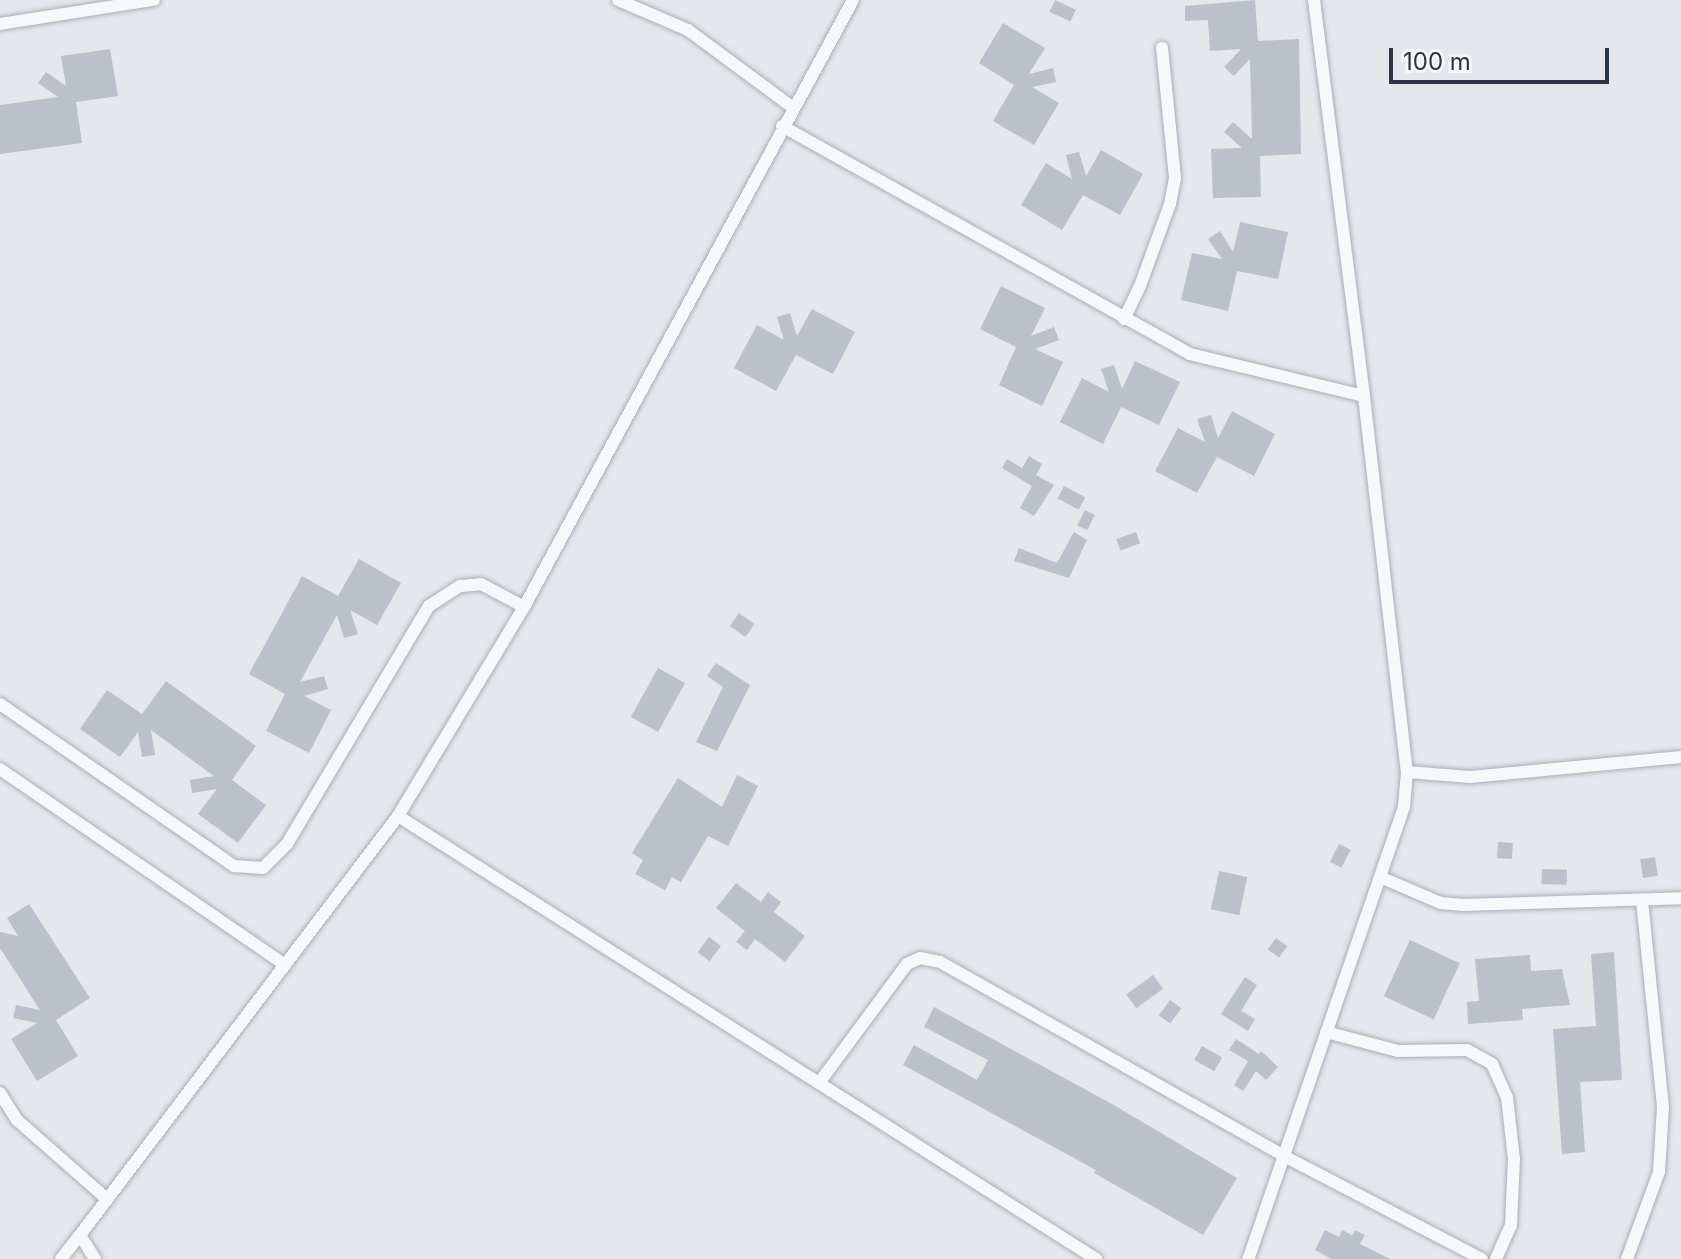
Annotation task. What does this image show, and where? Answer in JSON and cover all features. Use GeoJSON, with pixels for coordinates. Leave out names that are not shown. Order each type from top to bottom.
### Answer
{"type":"FeatureCollection","features":[{"type":"Feature","properties":{"kind":"street"},"geometry":{"type":"LineString","coordinates":[[0,24],[154,0]]}},
{"type":"Feature","properties":{"kind":"street"},"geometry":{"type":"LineString","coordinates":[[618,0],[688,30],[792,107]]}},
{"type":"Feature","properties":{"kind":"street"},"geometry":{"type":"LineString","coordinates":[[61,1259],[398,816],[524,607],[792,107],[853,0]]}},
{"type":"Feature","properties":{"kind":"street"},"geometry":{"type":"LineString","coordinates":[[1248,1259],[1404,807],[1407,772],[1314,0]]}},
{"type":"Feature","properties":{"kind":"street"},"geometry":{"type":"LineString","coordinates":[[1124,319],[1150,258],[1175,178],[1162,48]]}},
{"type":"Feature","properties":{"kind":"street"},"geometry":{"type":"LineString","coordinates":[[782,126],[1190,354],[1364,396]]}},
{"type":"Feature","properties":{"kind":"street"},"geometry":{"type":"LineString","coordinates":[[0,704],[234,866],[263,868],[287,844],[429,606],[460,586],[481,584],[524,607]]}},
{"type":"Feature","properties":{"kind":"street"},"geometry":{"type":"LineString","coordinates":[[1407,772],[1470,777],[1681,757]]}},
{"type":"Feature","properties":{"kind":"street"},"geometry":{"type":"LineString","coordinates":[[0,769],[285,965]]}},
{"type":"Feature","properties":{"kind":"street"},"geometry":{"type":"LineString","coordinates":[[398,816],[1096,1259]]}},
{"type":"Feature","properties":{"kind":"street"},"geometry":{"type":"LineString","coordinates":[[1380,877],[1441,903],[1463,905],[1681,898]]}},
{"type":"Feature","properties":{"kind":"street"},"geometry":{"type":"LineString","coordinates":[[1627,1259],[1659,1172],[1663,1107],[1642,901]]}},
{"type":"Feature","properties":{"kind":"street"},"geometry":{"type":"LineString","coordinates":[[819,1083],[907,964],[920,958],[960,972],[1284,1156],[1482,1259]]}},
{"type":"Feature","properties":{"kind":"street"},"geometry":{"type":"LineString","coordinates":[[1326,1032],[1398,1051],[1467,1050],[1492,1064],[1507,1097],[1514,1159],[1511,1225],[1496,1259]]}},
{"type":"Feature","properties":{"kind":"street"},"geometry":{"type":"LineString","coordinates":[[0,1093],[17,1120],[107,1199]]}},
{"type":"Feature","properties":{"kind":"street"},"geometry":{"type":"LineString","coordinates":[[80,1235],[95,1259]]}},
{"type":"Feature","properties":{"kind":"building"},"geometry":{"type":"Polygon","coordinates":[[[1055,0],[1076,10],[1070,22],[1050,12],[1055,0]]]}},
{"type":"Feature","properties":{"kind":"building"},"geometry":{"type":"Polygon","coordinates":[[[1255,0],[1258,41],[1299,39],[1301,154],[1260,156],[1261,197],[1213,198],[1211,149],[1242,148],[1224,132],[1233,122],[1252,139],[1250,59],[1234,76],[1224,67],[1241,49],[1210,51],[1208,20],[1185,21],[1185,6],[1255,0]]]}},
{"type":"Feature","properties":{"kind":"building"},"geometry":{"type":"Polygon","coordinates":[[[1003,23],[1045,48],[1029,74],[1053,68],[1056,82],[1032,87],[1059,103],[1034,145],[993,121],[1014,85],[979,63],[1003,23]]]}},
{"type":"Feature","properties":{"kind":"building"},"geometry":{"type":"Polygon","coordinates":[[[110,49],[118,96],[76,102],[82,143],[0,154],[0,105],[58,97],[38,83],[46,72],[66,86],[61,56],[110,49]]]}},
{"type":"Feature","properties":{"kind":"building"},"geometry":{"type":"Polygon","coordinates":[[[1101,150],[1143,174],[1120,215],[1083,195],[1062,230],[1021,205],[1046,163],[1072,179],[1066,155],[1079,152],[1086,176],[1101,150]]]}},
{"type":"Feature","properties":{"kind":"building"},"geometry":{"type":"Polygon","coordinates":[[[1240,222],[1288,232],[1278,279],[1237,271],[1228,311],[1181,300],[1192,253],[1222,259],[1208,239],[1220,231],[1233,252],[1240,222]]]}},
{"type":"Feature","properties":{"kind":"building"},"geometry":{"type":"Polygon","coordinates":[[[1001,286],[1045,308],[1031,336],[1054,327],[1059,340],[1035,349],[1063,362],[1042,406],[999,385],[1016,347],[980,329],[1001,286]]]}},
{"type":"Feature","properties":{"kind":"building"},"geometry":{"type":"Polygon","coordinates":[[[812,309],[855,332],[833,374],[796,355],[776,391],[734,368],[757,325],[784,340],[777,317],[790,313],[797,336],[812,309]]]}},
{"type":"Feature","properties":{"kind":"building"},"geometry":{"type":"Polygon","coordinates":[[[1135,361],[1180,382],[1159,425],[1121,407],[1103,444],[1060,422],[1082,378],[1109,392],[1101,369],[1114,365],[1122,389],[1135,361]]]}},
{"type":"Feature","properties":{"kind":"building"},"geometry":{"type":"Polygon","coordinates":[[[1232,411],[1275,434],[1254,476],[1217,457],[1197,493],[1155,471],[1178,428],[1205,442],[1197,419],[1211,415],[1218,438],[1232,411]]]}},
{"type":"Feature","properties":{"kind":"building"},"geometry":{"type":"Polygon","coordinates":[[[1029,456],[1042,464],[1036,475],[1054,485],[1034,516],[1020,508],[1032,486],[1002,468],[1007,459],[1022,468],[1029,456]]]}},
{"type":"Feature","properties":{"kind":"building"},"geometry":{"type":"Polygon","coordinates":[[[1064,486],[1085,497],[1079,510],[1057,498],[1064,486]]]}},
{"type":"Feature","properties":{"kind":"building"},"geometry":{"type":"Polygon","coordinates":[[[1085,510],[1095,515],[1087,530],[1077,525],[1085,510]]]}},
{"type":"Feature","properties":{"kind":"building"},"geometry":{"type":"Polygon","coordinates":[[[1074,532],[1087,540],[1069,578],[1014,561],[1019,548],[1057,563],[1074,532]]]}},
{"type":"Feature","properties":{"kind":"building"},"geometry":{"type":"Polygon","coordinates":[[[1136,532],[1140,543],[1120,550],[1116,539],[1136,532]]]}},
{"type":"Feature","properties":{"kind":"building"},"geometry":{"type":"Polygon","coordinates":[[[359,559],[401,583],[377,625],[350,610],[358,634],[344,638],[337,615],[300,682],[324,676],[328,689],[304,696],[331,710],[309,753],[266,731],[285,694],[249,674],[302,576],[338,596],[359,559]]]}},
{"type":"Feature","properties":{"kind":"building"},"geometry":{"type":"Polygon","coordinates":[[[739,613],[755,624],[745,637],[730,626],[739,613]]]}},
{"type":"Feature","properties":{"kind":"building"},"geometry":{"type":"Polygon","coordinates":[[[716,663],[750,685],[717,751],[696,742],[723,687],[707,676],[716,663]]]}},
{"type":"Feature","properties":{"kind":"building"},"geometry":{"type":"Polygon","coordinates":[[[658,668],[685,683],[658,732],[631,717],[658,668]]]}},
{"type":"Feature","properties":{"kind":"building"},"geometry":{"type":"Polygon","coordinates":[[[166,681],[256,746],[232,780],[266,805],[238,843],[198,814],[217,789],[192,793],[190,780],[214,776],[151,730],[155,755],[142,757],[138,732],[120,757],[80,729],[107,690],[142,714],[166,681]]]}},
{"type":"Feature","properties":{"kind":"building"},"geometry":{"type":"Polygon","coordinates":[[[737,775],[758,786],[728,846],[708,836],[681,882],[672,877],[665,890],[635,874],[643,860],[632,853],[678,778],[722,807],[737,775]]]}},
{"type":"Feature","properties":{"kind":"building"},"geometry":{"type":"Polygon","coordinates":[[[1498,842],[1513,843],[1512,859],[1497,858],[1498,842]]]}},
{"type":"Feature","properties":{"kind":"building"},"geometry":{"type":"Polygon","coordinates":[[[1339,844],[1351,850],[1342,868],[1330,862],[1339,844]]]}},
{"type":"Feature","properties":{"kind":"building"},"geometry":{"type":"Polygon","coordinates":[[[1655,857],[1658,876],[1643,878],[1640,859],[1655,857]]]}},
{"type":"Feature","properties":{"kind":"building"},"geometry":{"type":"Polygon","coordinates":[[[1542,869],[1567,870],[1566,885],[1541,884],[1542,869]]]}},
{"type":"Feature","properties":{"kind":"building"},"geometry":{"type":"Polygon","coordinates":[[[1219,871],[1247,877],[1239,915],[1211,909],[1219,871]]]}},
{"type":"Feature","properties":{"kind":"building"},"geometry":{"type":"Polygon","coordinates":[[[736,883],[761,902],[768,892],[781,902],[774,912],[805,936],[785,962],[755,939],[747,950],[736,942],[745,931],[716,908],[736,883]]]}},
{"type":"Feature","properties":{"kind":"building"},"geometry":{"type":"Polygon","coordinates":[[[29,904],[90,998],[56,1020],[78,1056],[37,1081],[11,1039],[37,1023],[13,1018],[16,1005],[40,1010],[0,948],[0,932],[18,936],[7,918],[29,904]]]}},
{"type":"Feature","properties":{"kind":"building"},"geometry":{"type":"Polygon","coordinates":[[[709,937],[721,946],[710,961],[698,952],[709,937]]]}},
{"type":"Feature","properties":{"kind":"building"},"geometry":{"type":"Polygon","coordinates":[[[1276,938],[1287,946],[1279,958],[1268,949],[1276,938]]]}},
{"type":"Feature","properties":{"kind":"building"},"geometry":{"type":"Polygon","coordinates":[[[1410,940],[1460,963],[1434,1019],[1384,996],[1410,940]]]}},
{"type":"Feature","properties":{"kind":"building"},"geometry":{"type":"Polygon","coordinates":[[[1614,952],[1622,1080],[1580,1082],[1585,1152],[1562,1154],[1553,1029],[1596,1026],[1591,954],[1614,952]]]}},
{"type":"Feature","properties":{"kind":"building"},"geometry":{"type":"Polygon","coordinates":[[[1530,955],[1531,971],[1562,969],[1570,1005],[1522,1009],[1523,1020],[1468,1024],[1467,1002],[1479,1001],[1475,959],[1530,955]]]}},
{"type":"Feature","properties":{"kind":"building"},"geometry":{"type":"Polygon","coordinates":[[[1153,975],[1163,989],[1136,1008],[1126,994],[1153,975]]]}},
{"type":"Feature","properties":{"kind":"building"},"geometry":{"type":"Polygon","coordinates":[[[1245,977],[1257,985],[1241,1011],[1255,1019],[1248,1031],[1221,1014],[1245,977]]]}},
{"type":"Feature","properties":{"kind":"building"},"geometry":{"type":"Polygon","coordinates":[[[1170,1000],[1181,1008],[1170,1024],[1159,1015],[1170,1000]]]}},
{"type":"Feature","properties":{"kind":"building"},"geometry":{"type":"Polygon","coordinates":[[[934,1007],[1112,1104],[1237,1178],[1203,1235],[1094,1173],[1096,1170],[903,1065],[914,1045],[977,1080],[988,1060],[924,1027],[934,1007]]]}},
{"type":"Feature","properties":{"kind":"building"},"geometry":{"type":"Polygon","coordinates":[[[1236,1039],[1259,1054],[1261,1051],[1278,1067],[1266,1080],[1256,1071],[1243,1091],[1234,1085],[1248,1061],[1229,1050],[1236,1039]]]}},
{"type":"Feature","properties":{"kind":"building"},"geometry":{"type":"Polygon","coordinates":[[[1202,1046],[1222,1057],[1214,1071],[1194,1060],[1202,1046]]]}},
{"type":"Feature","properties":{"kind":"building"},"geometry":{"type":"Polygon","coordinates":[[[1325,1230],[1339,1237],[1342,1230],[1352,1235],[1355,1230],[1365,1235],[1360,1244],[1390,1259],[1331,1259],[1315,1250],[1325,1230]]]}}]}
